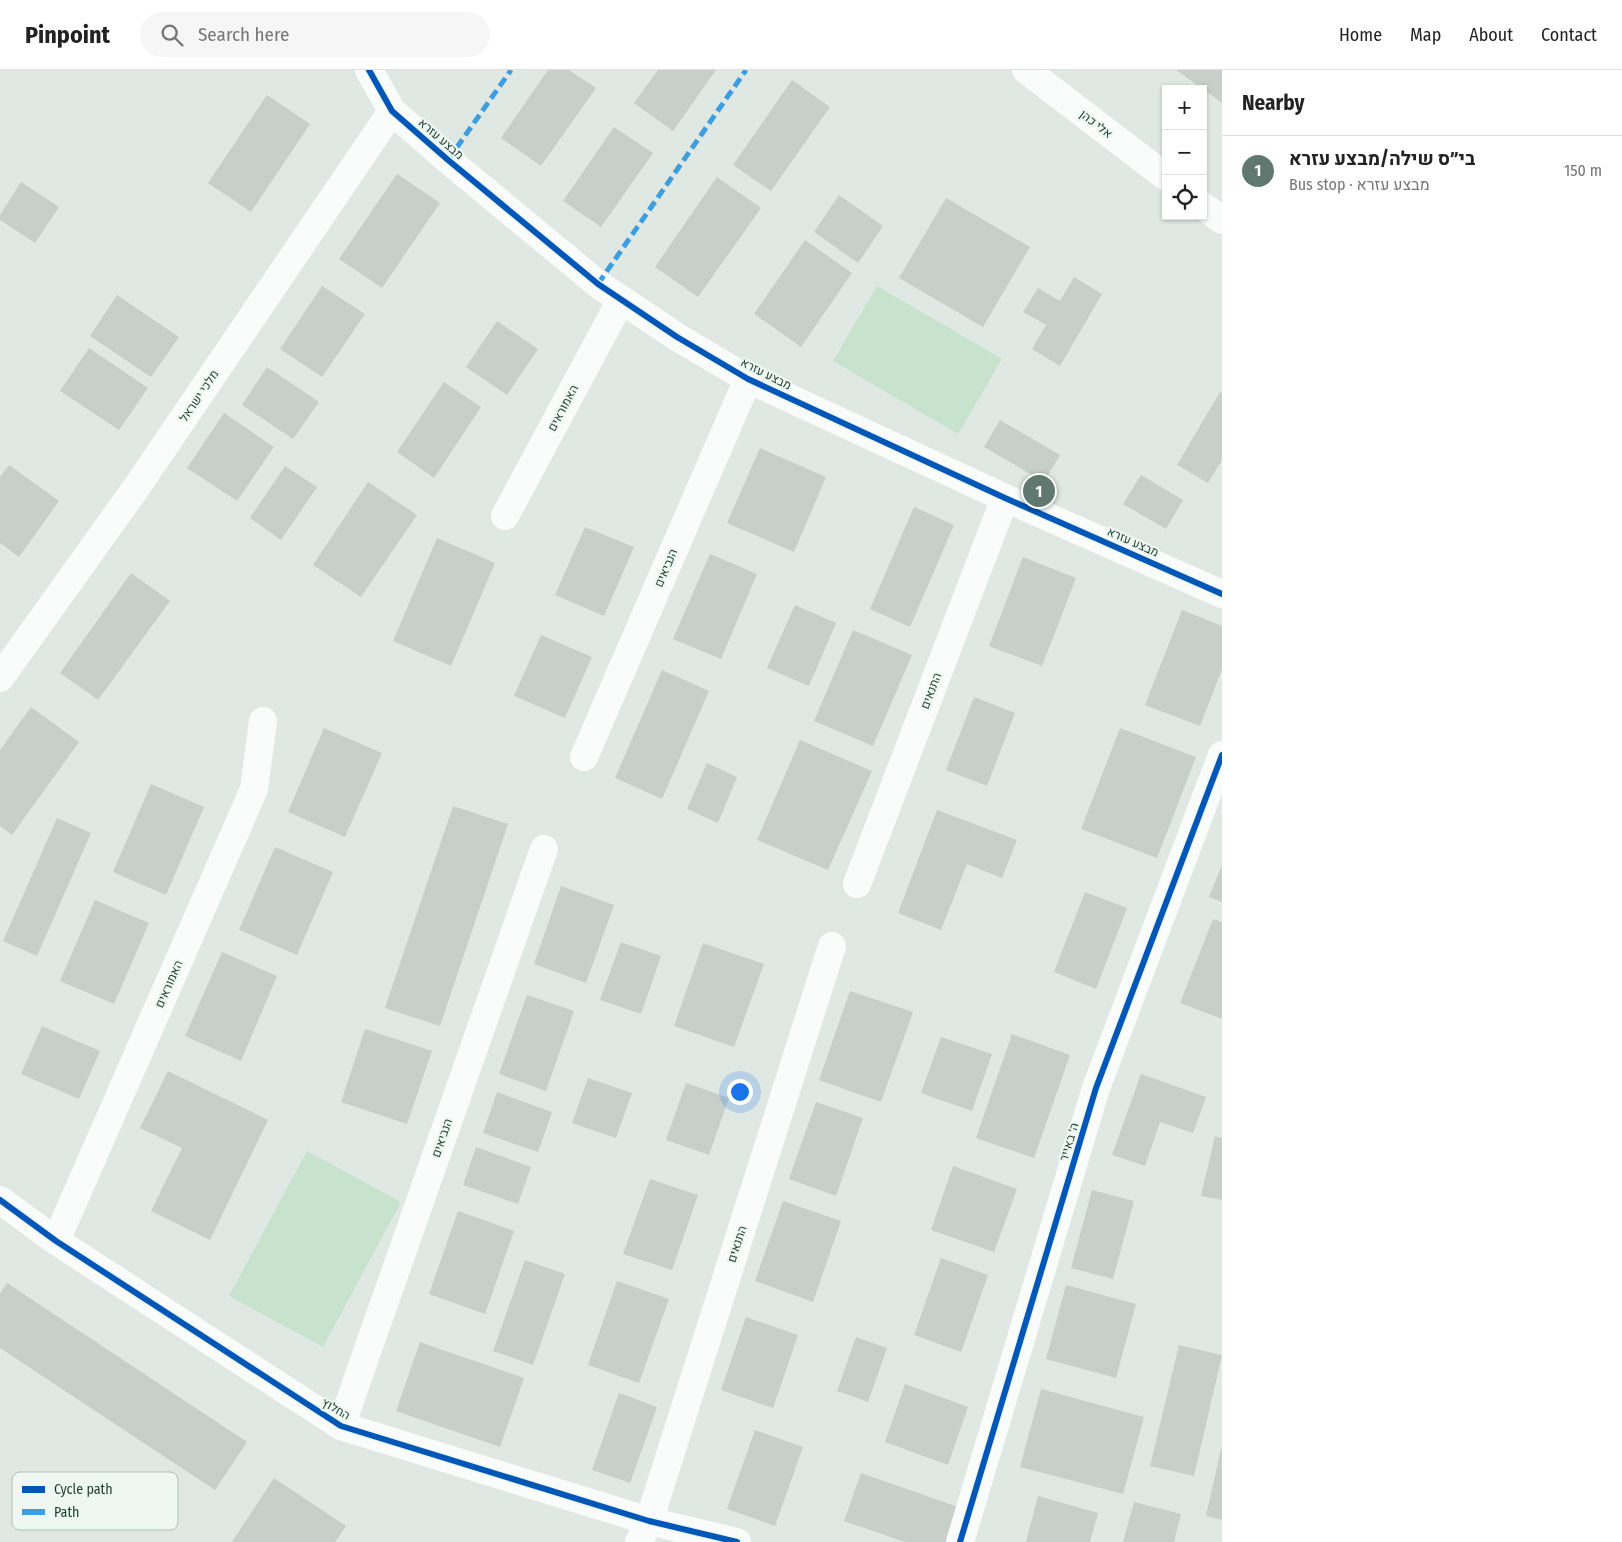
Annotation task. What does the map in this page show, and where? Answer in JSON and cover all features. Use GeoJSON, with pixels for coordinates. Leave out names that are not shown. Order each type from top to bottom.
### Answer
{"type":"FeatureCollection","features":[{"type":"Feature","properties":{"kind":"street","name":"מבצע עזרא"},"geometry":{"type":"LineString","coordinates":[[369,70],[392,111],[455,166],[598,284],[677,337],[748,379],[1005,498],[1222,594]]}},
{"type":"Feature","properties":{"kind":"street","name":"אלי כהן"},"geometry":{"type":"LineString","coordinates":[[1026,70],[1163,175]]}},
{"type":"Feature","properties":{"kind":"street","name":"מלכי ישראל"},"geometry":{"type":"LineString","coordinates":[[0,678],[136,488],[392,111]]}},
{"type":"Feature","properties":{"kind":"street"},"geometry":{"type":"LineString","coordinates":[[1207,209],[1222,220]]}},
{"type":"Feature","properties":{"kind":"street","name":"האמוראים"},"geometry":{"type":"LineString","coordinates":[[504,516],[621,300]]}},
{"type":"Feature","properties":{"kind":"street","name":"הנביאים"},"geometry":{"type":"LineString","coordinates":[[584,757],[748,379]]}},
{"type":"Feature","properties":{"kind":"street","name":"התנאים"},"geometry":{"type":"LineString","coordinates":[[857,884],[1005,498]]}},
{"type":"Feature","properties":{"kind":"street","name":"האמוראים"},"geometry":{"type":"LineString","coordinates":[[56,1241],[254,788],[263,721]]}},
{"type":"Feature","properties":{"kind":"street","name":"ה' באייר"},"geometry":{"type":"LineString","coordinates":[[960,1542],[1096,1088],[1222,755]]}},
{"type":"Feature","properties":{"kind":"street","name":"הנביאים"},"geometry":{"type":"LineString","coordinates":[[341,1426],[544,849]]}},
{"type":"Feature","properties":{"kind":"street","name":"התנאים"},"geometry":{"type":"LineString","coordinates":[[644,1531],[832,946]]}},
{"type":"Feature","properties":{"kind":"street","name":"החלוץ"},"geometry":{"type":"LineString","coordinates":[[0,1200],[56,1241],[341,1426],[644,1531],[737,1542]]}},
{"type":"Feature","properties":{"kind":"green space"},"geometry":{"type":"Polygon","coordinates":[[[877,286],[1002,359],[958,434],[833,361],[877,286]]]}},
{"type":"Feature","properties":{"kind":"green space"},"geometry":{"type":"Polygon","coordinates":[[[307,1151],[401,1202],[323,1347],[229,1296],[307,1151]]]}},
{"type":"Feature","properties":{"kind":"building"},"geometry":{"type":"Polygon","coordinates":[[[548,70],[569,70],[596,88],[541,166],[501,138],[548,70]]]}},
{"type":"Feature","properties":{"kind":"building"},"geometry":{"type":"Polygon","coordinates":[[[658,70],[716,70],[673,131],[634,103],[658,70]]]}},
{"type":"Feature","properties":{"kind":"building"},"geometry":{"type":"Polygon","coordinates":[[[1176,70],[1222,70],[1222,103],[1207,92],[1207,85],[1197,85],[1176,70]]]}},
{"type":"Feature","properties":{"kind":"building"},"geometry":{"type":"Polygon","coordinates":[[[792,80],[830,107],[771,191],[733,165],[792,80]]]}},
{"type":"Feature","properties":{"kind":"building"},"geometry":{"type":"Polygon","coordinates":[[[267,95],[310,124],[251,212],[208,183],[267,95]]]}},
{"type":"Feature","properties":{"kind":"building"},"geometry":{"type":"Polygon","coordinates":[[[614,127],[653,153],[601,227],[563,201],[614,127]]]}},
{"type":"Feature","properties":{"kind":"building"},"geometry":{"type":"Polygon","coordinates":[[[397,174],[440,203],[382,288],[339,259],[397,174]]]}},
{"type":"Feature","properties":{"kind":"building"},"geometry":{"type":"Polygon","coordinates":[[[717,177],[761,208],[698,297],[655,267],[717,177]]]}},
{"type":"Feature","properties":{"kind":"building"},"geometry":{"type":"Polygon","coordinates":[[[21,182],[59,207],[35,243],[0,220],[0,215],[21,182]]]}},
{"type":"Feature","properties":{"kind":"building"},"geometry":{"type":"Polygon","coordinates":[[[839,195],[883,226],[858,263],[814,232],[839,195]]]}},
{"type":"Feature","properties":{"kind":"building"},"geometry":{"type":"Polygon","coordinates":[[[946,198],[1030,247],[983,327],[899,278],[946,198]]]}},
{"type":"Feature","properties":{"kind":"building"},"geometry":{"type":"Polygon","coordinates":[[[805,240],[852,273],[801,347],[754,314],[805,240]]]}},
{"type":"Feature","properties":{"kind":"building"},"geometry":{"type":"Polygon","coordinates":[[[1074,277],[1102,294],[1060,366],[1032,349],[1046,325],[1023,312],[1038,288],[1060,301],[1074,277]]]}},
{"type":"Feature","properties":{"kind":"building"},"geometry":{"type":"Polygon","coordinates":[[[322,286],[365,314],[322,377],[280,349],[322,286]]]}},
{"type":"Feature","properties":{"kind":"building"},"geometry":{"type":"Polygon","coordinates":[[[117,295],[179,337],[151,377],[90,336],[117,295]]]}},
{"type":"Feature","properties":{"kind":"building"},"geometry":{"type":"Polygon","coordinates":[[[497,321],[538,349],[507,395],[466,367],[497,321]]]}},
{"type":"Feature","properties":{"kind":"building"},"geometry":{"type":"Polygon","coordinates":[[[89,348],[148,388],[119,430],[60,391],[89,348]]]}},
{"type":"Feature","properties":{"kind":"building"},"geometry":{"type":"Polygon","coordinates":[[[267,367],[319,402],[293,439],[242,405],[267,367]]]}},
{"type":"Feature","properties":{"kind":"building"},"geometry":{"type":"Polygon","coordinates":[[[444,382],[481,407],[434,478],[397,452],[444,382]]]}},
{"type":"Feature","properties":{"kind":"building"},"geometry":{"type":"Polygon","coordinates":[[[1220,392],[1222,393],[1222,460],[1208,483],[1177,465],[1220,392]]]}},
{"type":"Feature","properties":{"kind":"building"},"geometry":{"type":"Polygon","coordinates":[[[224,413],[274,447],[237,501],[187,468],[224,413]]]}},
{"type":"Feature","properties":{"kind":"building"},"geometry":{"type":"Polygon","coordinates":[[[1000,420],[1060,455],[1044,482],[984,447],[1000,420]]]}},
{"type":"Feature","properties":{"kind":"building"},"geometry":{"type":"Polygon","coordinates":[[[760,448],[826,477],[794,552],[727,523],[760,448]]]}},
{"type":"Feature","properties":{"kind":"building"},"geometry":{"type":"Polygon","coordinates":[[[9,465],[59,501],[19,557],[0,543],[0,477],[9,465]]]}},
{"type":"Feature","properties":{"kind":"building"},"geometry":{"type":"Polygon","coordinates":[[[285,466],[317,487],[281,540],[250,518],[285,466]]]}},
{"type":"Feature","properties":{"kind":"building"},"geometry":{"type":"Polygon","coordinates":[[[1141,475],[1183,500],[1166,529],[1123,504],[1141,475]]]}},
{"type":"Feature","properties":{"kind":"building"},"geometry":{"type":"Polygon","coordinates":[[[368,482],[417,515],[361,597],[313,565],[368,482]]]}},
{"type":"Feature","properties":{"kind":"building"},"geometry":{"type":"Polygon","coordinates":[[[914,507],[954,525],[910,627],[870,609],[914,507]]]}},
{"type":"Feature","properties":{"kind":"building"},"geometry":{"type":"Polygon","coordinates":[[[585,527],[634,547],[604,616],[555,595],[585,527]]]}},
{"type":"Feature","properties":{"kind":"building"},"geometry":{"type":"Polygon","coordinates":[[[437,538],[495,563],[451,666],[393,641],[437,538]]]}},
{"type":"Feature","properties":{"kind":"building"},"geometry":{"type":"Polygon","coordinates":[[[710,554],[757,574],[721,659],[673,639],[710,554]]]}},
{"type":"Feature","properties":{"kind":"building"},"geometry":{"type":"Polygon","coordinates":[[[1023,557],[1076,578],[1042,666],[989,646],[1023,557]]]}},
{"type":"Feature","properties":{"kind":"building"},"geometry":{"type":"Polygon","coordinates":[[[131,573],[170,601],[98,700],[60,673],[131,573]]]}},
{"type":"Feature","properties":{"kind":"building"},"geometry":{"type":"Polygon","coordinates":[[[795,605],[836,623],[809,686],[767,668],[795,605]]]}},
{"type":"Feature","properties":{"kind":"building"},"geometry":{"type":"Polygon","coordinates":[[[1182,610],[1222,626],[1222,669],[1200,726],[1145,705],[1182,610]]]}},
{"type":"Feature","properties":{"kind":"building"},"geometry":{"type":"Polygon","coordinates":[[[853,630],[912,655],[873,746],[814,721],[853,630]]]}},
{"type":"Feature","properties":{"kind":"building"},"geometry":{"type":"Polygon","coordinates":[[[541,635],[592,657],[565,718],[514,696],[541,635]]]}},
{"type":"Feature","properties":{"kind":"building"},"geometry":{"type":"Polygon","coordinates":[[[662,670],[709,691],[662,799],[615,778],[662,670]]]}},
{"type":"Feature","properties":{"kind":"building"},"geometry":{"type":"Polygon","coordinates":[[[974,697],[1015,713],[987,786],[946,770],[974,697]]]}},
{"type":"Feature","properties":{"kind":"building"},"geometry":{"type":"Polygon","coordinates":[[[31,707],[79,742],[12,835],[0,826],[0,750],[31,707]]]}},
{"type":"Feature","properties":{"kind":"building"},"geometry":{"type":"Polygon","coordinates":[[[324,728],[382,753],[345,837],[288,812],[324,728]]]}},
{"type":"Feature","properties":{"kind":"building"},"geometry":{"type":"Polygon","coordinates":[[[1120,728],[1196,757],[1157,858],[1081,829],[1120,728]]]}},
{"type":"Feature","properties":{"kind":"building"},"geometry":{"type":"Polygon","coordinates":[[[800,740],[872,771],[828,870],[757,840],[800,740]]]}},
{"type":"Feature","properties":{"kind":"building"},"geometry":{"type":"Polygon","coordinates":[[[707,763],[737,777],[718,823],[687,809],[707,763]]]}},
{"type":"Feature","properties":{"kind":"building"},"geometry":{"type":"Polygon","coordinates":[[[151,784],[204,807],[166,895],[113,872],[151,784]]]}},
{"type":"Feature","properties":{"kind":"building"},"geometry":{"type":"Polygon","coordinates":[[[453,806],[508,824],[440,1026],[385,1008],[453,806]]]}},
{"type":"Feature","properties":{"kind":"building"},"geometry":{"type":"Polygon","coordinates":[[[937,810],[1017,840],[1002,878],[967,864],[941,930],[898,913],[937,810]]]}},
{"type":"Feature","properties":{"kind":"building"},"geometry":{"type":"Polygon","coordinates":[[[57,818],[91,833],[37,956],[3,941],[57,818]]]}},
{"type":"Feature","properties":{"kind":"building"},"geometry":{"type":"Polygon","coordinates":[[[275,847],[333,872],[297,955],[239,930],[275,847]]]}},
{"type":"Feature","properties":{"kind":"building"},"geometry":{"type":"Polygon","coordinates":[[[1222,865],[1222,902],[1209,897],[1222,865]]]}},
{"type":"Feature","properties":{"kind":"building"},"geometry":{"type":"Polygon","coordinates":[[[561,886],[614,905],[586,983],[534,964],[561,886]]]}},
{"type":"Feature","properties":{"kind":"building"},"geometry":{"type":"Polygon","coordinates":[[[1085,892],[1127,908],[1096,989],[1054,972],[1085,892]]]}},
{"type":"Feature","properties":{"kind":"building"},"geometry":{"type":"Polygon","coordinates":[[[95,900],[149,923],[114,1004],[60,981],[95,900]]]}},
{"type":"Feature","properties":{"kind":"building"},"geometry":{"type":"Polygon","coordinates":[[[1213,919],[1222,922],[1222,1019],[1180,1003],[1213,919]]]}},
{"type":"Feature","properties":{"kind":"building"},"geometry":{"type":"Polygon","coordinates":[[[621,942],[661,956],[641,1014],[600,1000],[621,942]]]}},
{"type":"Feature","properties":{"kind":"building"},"geometry":{"type":"Polygon","coordinates":[[[703,943],[764,964],[734,1047],[674,1026],[703,943]]]}},
{"type":"Feature","properties":{"kind":"building"},"geometry":{"type":"Polygon","coordinates":[[[222,952],[277,976],[241,1061],[185,1036],[222,952]]]}},
{"type":"Feature","properties":{"kind":"building"},"geometry":{"type":"Polygon","coordinates":[[[850,991],[913,1012],[881,1102],[819,1080],[850,991]]]}},
{"type":"Feature","properties":{"kind":"building"},"geometry":{"type":"Polygon","coordinates":[[[527,995],[574,1011],[546,1091],[499,1074],[527,995]]]}},
{"type":"Feature","properties":{"kind":"building"},"geometry":{"type":"Polygon","coordinates":[[[42,1026],[100,1051],[79,1099],[21,1074],[42,1026]]]}},
{"type":"Feature","properties":{"kind":"building"},"geometry":{"type":"Polygon","coordinates":[[[365,1029],[432,1051],[407,1124],[341,1102],[365,1029]]]}},
{"type":"Feature","properties":{"kind":"building"},"geometry":{"type":"Polygon","coordinates":[[[1012,1034],[1070,1055],[1034,1158],[976,1138],[1012,1034]]]}},
{"type":"Feature","properties":{"kind":"building"},"geometry":{"type":"Polygon","coordinates":[[[941,1037],[992,1054],[972,1111],[921,1093],[941,1037]]]}},
{"type":"Feature","properties":{"kind":"building"},"geometry":{"type":"Polygon","coordinates":[[[168,1071],[268,1120],[210,1240],[151,1211],[182,1148],[140,1128],[168,1071]]]}},
{"type":"Feature","properties":{"kind":"building"},"geometry":{"type":"Polygon","coordinates":[[[1141,1074],[1206,1097],[1193,1133],[1160,1122],[1145,1166],[1112,1155],[1141,1074]]]}},
{"type":"Feature","properties":{"kind":"building"},"geometry":{"type":"Polygon","coordinates":[[[588,1078],[632,1093],[616,1138],[572,1123],[588,1078]]]}},
{"type":"Feature","properties":{"kind":"building"},"geometry":{"type":"Polygon","coordinates":[[[686,1083],[729,1098],[709,1155],[666,1140],[686,1083]]]}},
{"type":"Feature","properties":{"kind":"building"},"geometry":{"type":"Polygon","coordinates":[[[497,1092],[552,1112],[538,1152],[483,1133],[497,1092]]]}},
{"type":"Feature","properties":{"kind":"building"},"geometry":{"type":"Polygon","coordinates":[[[816,1102],[863,1118],[836,1196],[789,1179],[816,1102]]]}},
{"type":"Feature","properties":{"kind":"building"},"geometry":{"type":"Polygon","coordinates":[[[1215,1136],[1222,1138],[1222,1200],[1201,1196],[1215,1136]]]}},
{"type":"Feature","properties":{"kind":"building"},"geometry":{"type":"Polygon","coordinates":[[[476,1147],[531,1167],[518,1204],[463,1185],[476,1147]]]}},
{"type":"Feature","properties":{"kind":"building"},"geometry":{"type":"Polygon","coordinates":[[[953,1166],[1017,1189],[994,1252],[931,1230],[953,1166]]]}},
{"type":"Feature","properties":{"kind":"building"},"geometry":{"type":"Polygon","coordinates":[[[650,1179],[698,1195],[672,1270],[623,1254],[650,1179]]]}},
{"type":"Feature","properties":{"kind":"building"},"geometry":{"type":"Polygon","coordinates":[[[1092,1190],[1134,1201],[1113,1279],[1071,1268],[1092,1190]]]}},
{"type":"Feature","properties":{"kind":"building"},"geometry":{"type":"Polygon","coordinates":[[[783,1201],[841,1221],[813,1302],[755,1281],[783,1201]]]}},
{"type":"Feature","properties":{"kind":"building"},"geometry":{"type":"Polygon","coordinates":[[[458,1211],[514,1231],[485,1314],[429,1294],[458,1211]]]}},
{"type":"Feature","properties":{"kind":"building"},"geometry":{"type":"Polygon","coordinates":[[[941,1258],[988,1275],[961,1352],[914,1335],[941,1258]]]}},
{"type":"Feature","properties":{"kind":"building"},"geometry":{"type":"Polygon","coordinates":[[[525,1260],[565,1274],[533,1365],[493,1351],[525,1260]]]}},
{"type":"Feature","properties":{"kind":"building"},"geometry":{"type":"Polygon","coordinates":[[[617,1281],[669,1299],[639,1383],[588,1365],[617,1281]]]}},
{"type":"Feature","properties":{"kind":"building"},"geometry":{"type":"Polygon","coordinates":[[[7,1283],[247,1442],[215,1490],[0,1348],[0,1294],[7,1283]]]}},
{"type":"Feature","properties":{"kind":"building"},"geometry":{"type":"Polygon","coordinates":[[[1066,1285],[1136,1304],[1116,1378],[1046,1359],[1066,1285]]]}},
{"type":"Feature","properties":{"kind":"building"},"geometry":{"type":"Polygon","coordinates":[[[746,1317],[798,1335],[773,1408],[721,1390],[746,1317]]]}},
{"type":"Feature","properties":{"kind":"building"},"geometry":{"type":"Polygon","coordinates":[[[856,1337],[887,1348],[868,1402],[837,1391],[856,1337]]]}},
{"type":"Feature","properties":{"kind":"building"},"geometry":{"type":"Polygon","coordinates":[[[420,1342],[524,1378],[500,1447],[396,1411],[420,1342]]]}},
{"type":"Feature","properties":{"kind":"building"},"geometry":{"type":"Polygon","coordinates":[[[1179,1345],[1222,1355],[1194,1476],[1150,1466],[1179,1345]]]}},
{"type":"Feature","properties":{"kind":"building"},"geometry":{"type":"Polygon","coordinates":[[[905,1384],[968,1407],[948,1465],[885,1442],[905,1384]]]}},
{"type":"Feature","properties":{"kind":"building"},"geometry":{"type":"Polygon","coordinates":[[[1041,1389],[1144,1417],[1123,1494],[1020,1467],[1041,1389]]]}},
{"type":"Feature","properties":{"kind":"building"},"geometry":{"type":"Polygon","coordinates":[[[619,1393],[657,1407],[630,1483],[592,1470],[619,1393]]]}},
{"type":"Feature","properties":{"kind":"building"},"geometry":{"type":"Polygon","coordinates":[[[755,1430],[803,1447],[775,1526],[727,1509],[755,1430]]]}},
{"type":"Feature","properties":{"kind":"building"},"geometry":{"type":"Polygon","coordinates":[[[1222,1449],[1222,1520],[1206,1516],[1222,1449]]]}},
{"type":"Feature","properties":{"kind":"building"},"geometry":{"type":"Polygon","coordinates":[[[861,1473],[958,1507],[946,1542],[905,1542],[844,1521],[861,1473]]]}},
{"type":"Feature","properties":{"kind":"building"},"geometry":{"type":"Polygon","coordinates":[[[274,1478],[346,1526],[335,1542],[232,1542],[274,1478]]]}},
{"type":"Feature","properties":{"kind":"building"},"geometry":{"type":"Polygon","coordinates":[[[1038,1496],[1098,1513],[1090,1542],[1026,1542],[1038,1496]]]}},
{"type":"Feature","properties":{"kind":"building"},"geometry":{"type":"Polygon","coordinates":[[[1134,1502],[1181,1514],[1174,1542],[1123,1542],[1134,1502]]]}},
{"type":"Feature","properties":{"kind":"marked path"},"geometry":{"type":"LineString","coordinates":[[448,160],[511,70]]}},
{"type":"Feature","properties":{"kind":"marked path"},"geometry":{"type":"LineString","coordinates":[[598,284],[746,70]]}},
{"type":"Feature","properties":{"kind":"cycle path"},"geometry":{"type":"LineString","coordinates":[[369,70],[392,111],[448,160],[598,284],[677,337],[748,379],[1005,498],[1222,594]]}},
{"type":"Feature","properties":{"kind":"cycle path"},"geometry":{"type":"LineString","coordinates":[[960,1542],[1096,1088],[1222,755]]}},
{"type":"Feature","properties":{"kind":"cycle path"},"geometry":{"type":"LineString","coordinates":[[0,1200],[56,1241],[341,1426],[649,1521],[737,1542]]}},
{"type":"Feature","properties":{"kind":"place","name":"בי״ס שילה/מבצע עזרא"},"geometry":{"type":"Point","coordinates":[1039,491]}}]}
